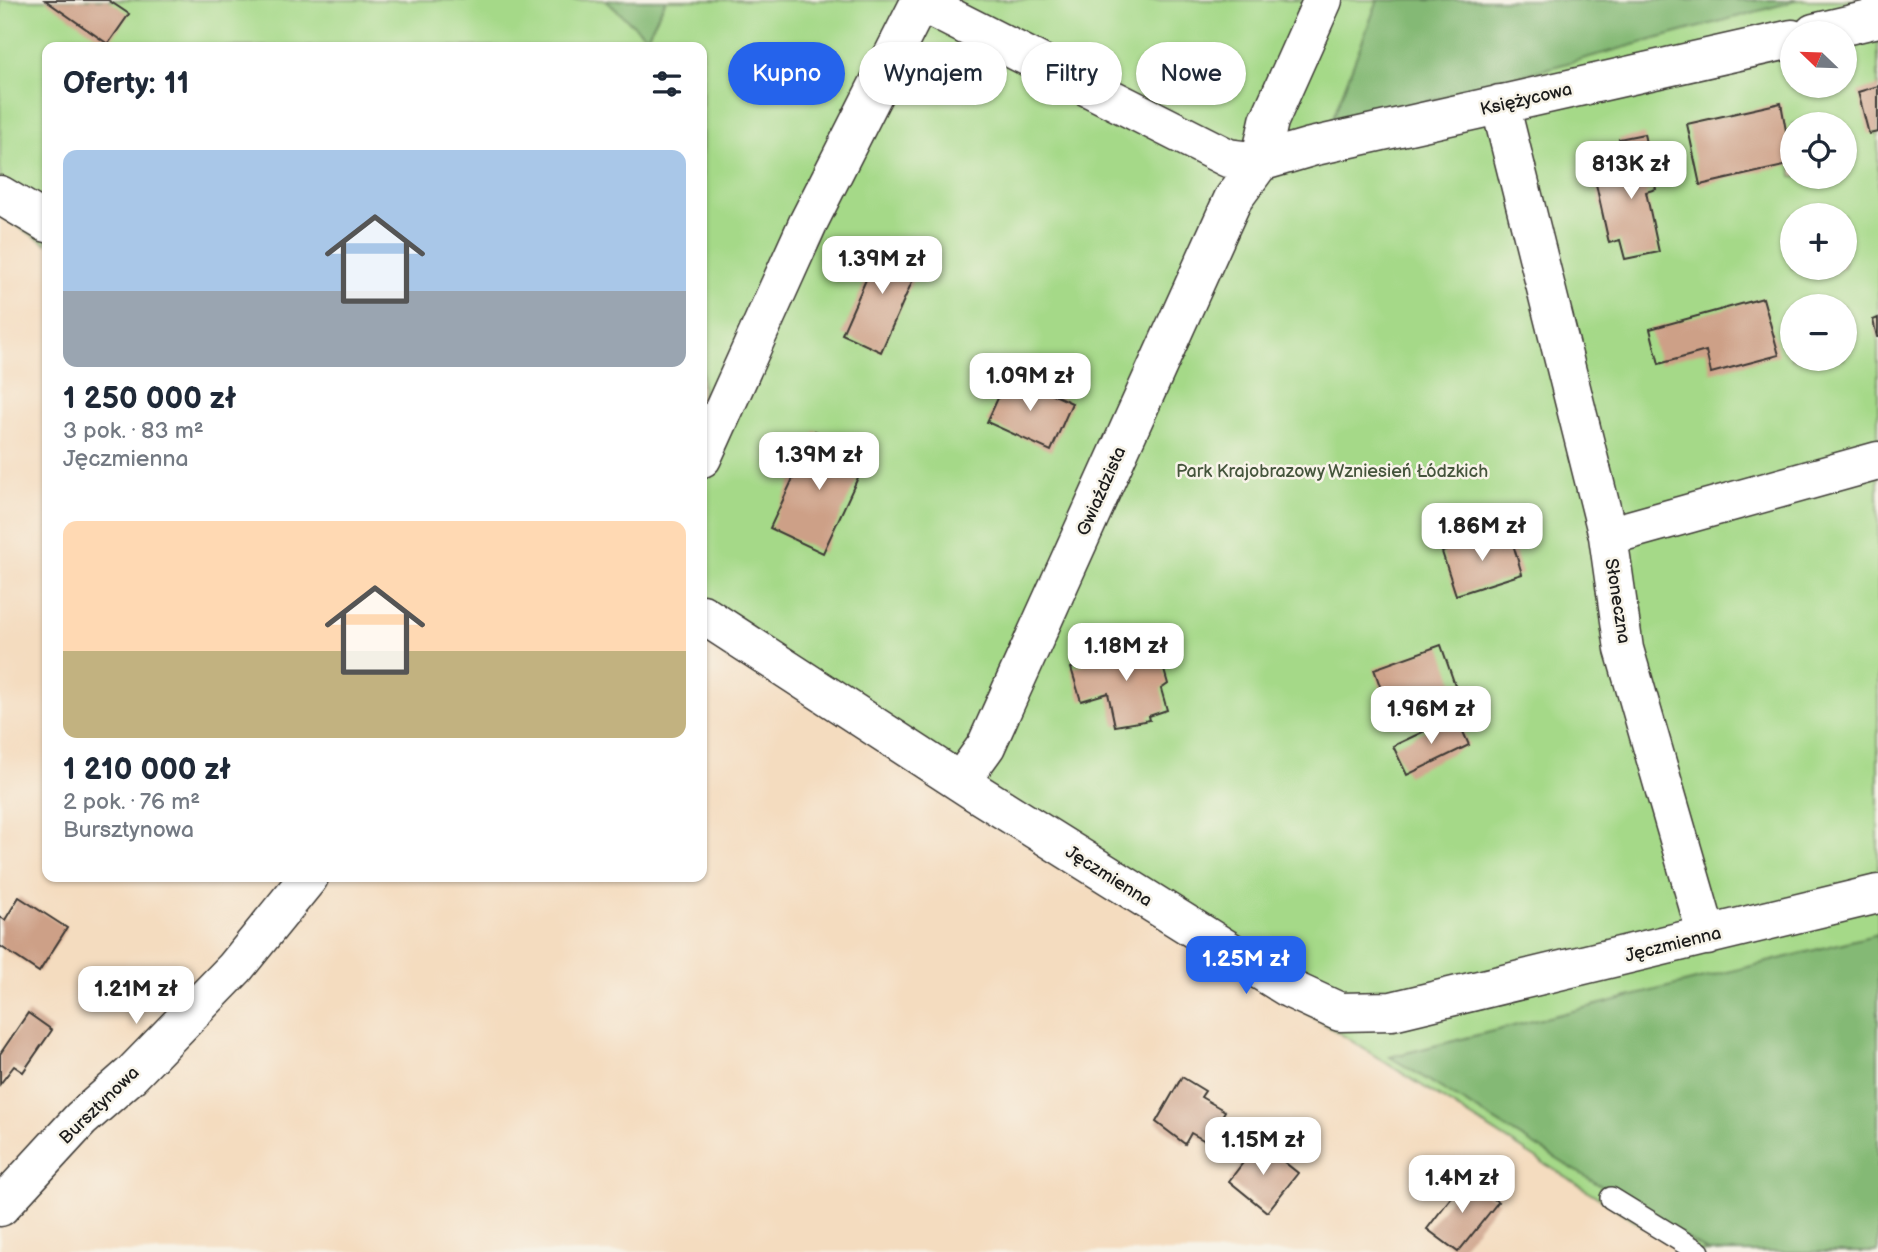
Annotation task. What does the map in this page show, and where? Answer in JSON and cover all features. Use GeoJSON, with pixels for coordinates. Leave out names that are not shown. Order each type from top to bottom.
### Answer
{"type":"FeatureCollection","features":[{"type":"Feature","properties":{"kind":"street"},"geometry":{"type":"LineString","coordinates":[[707,447],[808,223],[920,1],[1228,158],[1260,162],[1269,121],[1323,0]]}},
{"type":"Feature","properties":{"kind":"street"},"geometry":{"type":"LineString","coordinates":[[1857,23],[1878,18]]}},
{"type":"Feature","properties":{"kind":"street","name":"Księżycowa"},"geometry":{"type":"LineString","coordinates":[[1260,162],[1500,104],[1780,42]]}},
{"type":"Feature","properties":{"kind":"street"},"geometry":{"type":"LineString","coordinates":[[1500,104],[1608,536]]}},
{"type":"Feature","properties":{"kind":"street","name":"Gwiaździsta"},"geometry":{"type":"LineString","coordinates":[[960,782],[986,746],[1233,199],[1260,162]]}},
{"type":"Feature","properties":{"kind":"street"},"geometry":{"type":"LineString","coordinates":[[0,195],[42,220]]}},
{"type":"Feature","properties":{"kind":"street","name":"Słoneczna"},"geometry":{"type":"LineString","coordinates":[[1707,936],[1624,649],[1608,536],[1878,461]]}},
{"type":"Feature","properties":{"kind":"street","name":"Jęczmienna"},"geometry":{"type":"LineString","coordinates":[[707,617],[960,782],[1290,989],[1340,1012],[1392,1011],[1878,894]]}},
{"type":"Feature","properties":{"kind":"street","name":"Bursztynowa"},"geometry":{"type":"LineString","coordinates":[[0,1207],[81,1119],[131,1075],[235,968],[305,882]]}},
{"type":"Feature","properties":{"kind":"lane"},"geometry":{"type":"LineString","coordinates":[[1611,1198],[1699,1252]]}},
{"type":"Feature","properties":{"kind":"green space","name":"Park Krajobrazowy Wzniesień Łódzkich"},"geometry":{"type":"Polygon","coordinates":[[[0,0],[1878,0],[1878,1252],[1684,1252],[904,757],[707,638],[707,42],[42,42],[42,241],[0,216],[0,0]]]}},
{"type":"Feature","properties":{"kind":"green space"},"geometry":{"type":"Polygon","coordinates":[[[605,0],[666,0],[647,37],[605,0]]]}},
{"type":"Feature","properties":{"kind":"green space"},"geometry":{"type":"Polygon","coordinates":[[[1378,0],[1799,0],[1329,128],[1378,0]]]}},
{"type":"Feature","properties":{"kind":"green space"},"geometry":{"type":"Polygon","coordinates":[[[1878,934],[1878,1252],[1709,1252],[1390,1057],[1878,934]]]}},
{"type":"Feature","properties":{"kind":"building"},"geometry":{"type":"Polygon","coordinates":[[[45,0],[108,0],[129,14],[109,42],[105,42],[45,0]]]}},
{"type":"Feature","properties":{"kind":"building"},"geometry":{"type":"Polygon","coordinates":[[[1878,86],[1878,132],[1869,134],[1858,92],[1878,86]]]}},
{"type":"Feature","properties":{"kind":"building"},"geometry":{"type":"Polygon","coordinates":[[[1781,103],[1780,167],[1700,185],[1687,124],[1781,103]]]}},
{"type":"Feature","properties":{"kind":"building"},"geometry":{"type":"Polygon","coordinates":[[[1644,134],[1656,189],[1646,192],[1659,252],[1625,259],[1620,240],[1609,243],[1596,184],[1623,178],[1621,172],[1626,171],[1619,139],[1644,134]]]}},
{"type":"Feature","properties":{"kind":"building"},"geometry":{"type":"Polygon","coordinates":[[[883,241],[922,259],[881,352],[842,334],[883,241]]]}},
{"type":"Feature","properties":{"kind":"building"},"geometry":{"type":"Polygon","coordinates":[[[1763,298],[1779,355],[1711,373],[1706,351],[1659,364],[1650,329],[1763,298]]]}},
{"type":"Feature","properties":{"kind":"building"},"geometry":{"type":"Polygon","coordinates":[[[1878,318],[1878,337],[1877,337],[1873,320],[1878,318]]]}},
{"type":"Feature","properties":{"kind":"building"},"geometry":{"type":"Polygon","coordinates":[[[1009,374],[1072,403],[1051,451],[987,422],[1009,374]]]}},
{"type":"Feature","properties":{"kind":"building"},"geometry":{"type":"Polygon","coordinates":[[[815,431],[868,456],[823,553],[770,528],[815,431]]]}},
{"type":"Feature","properties":{"kind":"building"},"geometry":{"type":"Polygon","coordinates":[[[1509,531],[1522,574],[1456,595],[1442,552],[1509,531]]]}},
{"type":"Feature","properties":{"kind":"building"},"geometry":{"type":"Polygon","coordinates":[[[1156,642],[1168,684],[1161,689],[1167,710],[1149,716],[1150,720],[1115,726],[1108,693],[1081,701],[1071,668],[1156,642]]]}},
{"type":"Feature","properties":{"kind":"building"},"geometry":{"type":"Polygon","coordinates":[[[1441,645],[1457,691],[1390,714],[1374,669],[1441,645]]]}},
{"type":"Feature","properties":{"kind":"building"},"geometry":{"type":"Polygon","coordinates":[[[1456,716],[1469,745],[1407,775],[1393,746],[1456,716]]]}},
{"type":"Feature","properties":{"kind":"building"},"geometry":{"type":"Polygon","coordinates":[[[19,897],[67,928],[39,972],[0,946],[0,917],[5,920],[19,897]]]}},
{"type":"Feature","properties":{"kind":"building"},"geometry":{"type":"Polygon","coordinates":[[[28,1013],[52,1030],[23,1072],[14,1066],[0,1084],[0,1054],[28,1013]]]}},
{"type":"Feature","properties":{"kind":"building"},"geometry":{"type":"Polygon","coordinates":[[[1182,1077],[1205,1091],[1201,1097],[1225,1111],[1207,1142],[1191,1133],[1185,1144],[1156,1122],[1182,1077]]]}},
{"type":"Feature","properties":{"kind":"building"},"geometry":{"type":"Polygon","coordinates":[[[1259,1142],[1298,1173],[1267,1212],[1229,1181],[1259,1142]]]}},
{"type":"Feature","properties":{"kind":"building"},"geometry":{"type":"Polygon","coordinates":[[[1466,1178],[1498,1202],[1458,1252],[1427,1229],[1466,1178]]]}}]}
